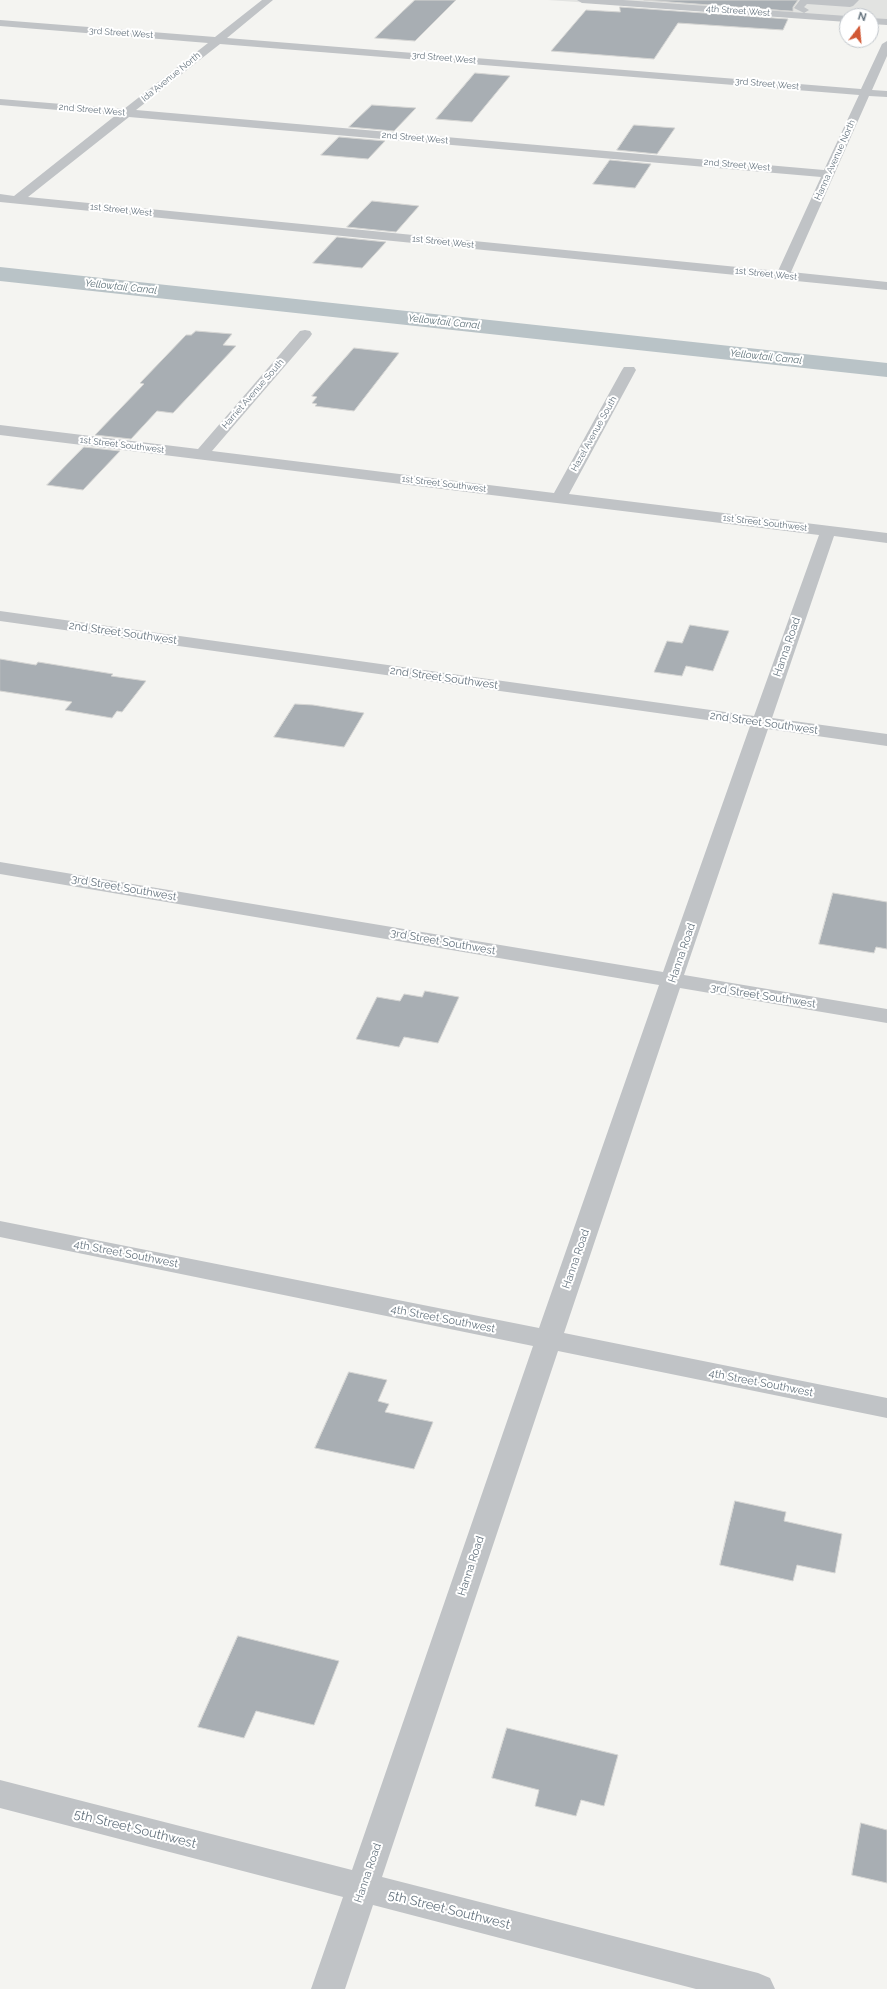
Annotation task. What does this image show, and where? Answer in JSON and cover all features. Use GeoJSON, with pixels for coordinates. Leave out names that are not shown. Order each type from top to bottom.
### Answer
{"type":"FeatureCollection","features":[{"type":"Feature","properties":{"kind":"street","name":"Ida Avenue North"},"geometry":{"type":"LineString","coordinates":[[18,199],[268,0]]}},
{"type":"Feature","properties":{"kind":"street","name":"4th Street West"},"geometry":{"type":"LineString","coordinates":[[582,0],[805,7],[839,17]]}},
{"type":"Feature","properties":{"kind":"street","name":"3rd Street West"},"geometry":{"type":"LineString","coordinates":[[0,23],[887,94]]}},
{"type":"Feature","properties":{"kind":"street","name":"Hanna Avenue North"},"geometry":{"type":"LineString","coordinates":[[783,275],[887,44]]}},
{"type":"Feature","properties":{"kind":"street","name":"2nd Street West"},"geometry":{"type":"LineString","coordinates":[[0,102],[829,174]]}},
{"type":"Feature","properties":{"kind":"street","name":"1st Street West"},"geometry":{"type":"LineString","coordinates":[[0,198],[887,286]]}},
{"type":"Feature","properties":{"kind":"street","name":"Harriet Avenue South"},"geometry":{"type":"LineString","coordinates":[[201,455],[305,334]]}},
{"type":"Feature","properties":{"kind":"street","name":"Hazel Avenue South"},"geometry":{"type":"LineString","coordinates":[[559,498],[629,370]]}},
{"type":"Feature","properties":{"kind":"street","name":"1st Street Southwest"},"geometry":{"type":"LineString","coordinates":[[0,430],[887,538]]}},
{"type":"Feature","properties":{"kind":"street","name":"Hanna Road"},"geometry":{"type":"LineString","coordinates":[[328,1989],[495,1492],[549,1340],[634,1087],[828,531]]}},
{"type":"Feature","properties":{"kind":"street","name":"2nd Street Southwest"},"geometry":{"type":"LineString","coordinates":[[0,616],[887,740]]}},
{"type":"Feature","properties":{"kind":"street","name":"3rd Street Southwest"},"geometry":{"type":"LineString","coordinates":[[0,868],[887,1016]]}},
{"type":"Feature","properties":{"kind":"street","name":"4th Street Southwest"},"geometry":{"type":"LineString","coordinates":[[0,1229],[887,1408]]}},
{"type":"Feature","properties":{"kind":"street","name":"5th Street Southwest"},"geometry":{"type":"LineString","coordinates":[[0,1794],[758,1989]]}},
{"type":"Feature","properties":{"kind":"lane"},"geometry":{"type":"LineString","coordinates":[[805,7],[850,4],[854,0]]}},
{"type":"Feature","properties":{"kind":"shaded area"},"geometry":{"type":"Polygon","coordinates":[[[548,0],[887,0],[887,24],[879,24],[879,8],[839,8],[839,20],[548,0]]]}},
{"type":"Feature","properties":{"kind":"building"},"geometry":{"type":"Polygon","coordinates":[[[415,0],[456,0],[415,41],[375,38],[415,0]]]}},
{"type":"Feature","properties":{"kind":"building"},"geometry":{"type":"Polygon","coordinates":[[[644,0],[798,0],[793,7],[793,11],[644,0]]]}},
{"type":"Feature","properties":{"kind":"building"},"geometry":{"type":"Polygon","coordinates":[[[620,7],[788,19],[783,30],[678,23],[654,59],[551,51],[586,10],[620,12],[620,7]]]}},
{"type":"Feature","properties":{"kind":"building"},"geometry":{"type":"Polygon","coordinates":[[[475,73],[510,76],[472,122],[436,119],[475,73]]]}},
{"type":"Feature","properties":{"kind":"building"},"geometry":{"type":"Polygon","coordinates":[[[372,105],[416,108],[394,131],[349,127],[372,105]]]}},
{"type":"Feature","properties":{"kind":"building"},"geometry":{"type":"Polygon","coordinates":[[[634,125],[675,128],[657,154],[617,150],[634,125]]]}},
{"type":"Feature","properties":{"kind":"building"},"geometry":{"type":"Polygon","coordinates":[[[339,137],[385,141],[368,159],[321,155],[339,137]]]}},
{"type":"Feature","properties":{"kind":"building"},"geometry":{"type":"Polygon","coordinates":[[[610,160],[651,164],[635,188],[593,184],[610,160]]]}},
{"type":"Feature","properties":{"kind":"building"},"geometry":{"type":"Polygon","coordinates":[[[372,201],[419,206],[396,232],[347,227],[372,201]]]}},
{"type":"Feature","properties":{"kind":"building"},"geometry":{"type":"Polygon","coordinates":[[[337,237],[386,242],[362,268],[313,263],[337,237]]]}},
{"type":"Feature","properties":{"kind":"building"},"geometry":{"type":"Polygon","coordinates":[[[196,331],[232,334],[223,345],[236,346],[173,413],[157,411],[131,439],[95,435],[144,384],[140,383],[186,335],[191,335],[196,331]]]}},
{"type":"Feature","properties":{"kind":"building"},"geometry":{"type":"Polygon","coordinates":[[[354,348],[399,353],[354,411],[315,406],[317,404],[312,403],[317,397],[312,396],[354,348]]]}},
{"type":"Feature","properties":{"kind":"building"},"geometry":{"type":"Polygon","coordinates":[[[84,447],[120,451],[83,490],[47,485],[84,447]]]}},
{"type":"Feature","properties":{"kind":"building"},"geometry":{"type":"Polygon","coordinates":[[[690,625],[729,631],[713,671],[686,666],[682,676],[654,672],[667,641],[682,643],[690,625]]]}},
{"type":"Feature","properties":{"kind":"building"},"geometry":{"type":"Polygon","coordinates":[[[0,659],[36,665],[38,662],[146,681],[122,712],[117,711],[112,718],[65,710],[72,702],[0,691],[0,659]]]}},
{"type":"Feature","properties":{"kind":"building"},"geometry":{"type":"Polygon","coordinates":[[[295,704],[313,705],[364,713],[344,747],[274,737],[295,704]]]}},
{"type":"Feature","properties":{"kind":"building"},"geometry":{"type":"Polygon","coordinates":[[[833,893],[887,902],[887,949],[876,947],[874,953],[819,944],[833,893]]]}},
{"type":"Feature","properties":{"kind":"building"},"geometry":{"type":"Polygon","coordinates":[[[425,991],[459,997],[438,1043],[404,1037],[399,1047],[356,1039],[377,997],[400,1001],[404,994],[422,997],[425,991]]]}},
{"type":"Feature","properties":{"kind":"building"},"geometry":{"type":"Polygon","coordinates":[[[349,1372],[387,1380],[378,1401],[389,1404],[385,1412],[433,1422],[414,1469],[315,1448],[349,1372]]]}},
{"type":"Feature","properties":{"kind":"building"},"geometry":{"type":"Polygon","coordinates":[[[735,1501],[786,1512],[784,1521],[842,1534],[835,1573],[797,1565],[793,1581],[720,1565],[735,1501]]]}},
{"type":"Feature","properties":{"kind":"building"},"geometry":{"type":"Polygon","coordinates":[[[238,1636],[339,1661],[314,1725],[256,1711],[244,1738],[198,1727],[238,1636]]]}},
{"type":"Feature","properties":{"kind":"building"},"geometry":{"type":"Polygon","coordinates":[[[507,1728],[618,1755],[604,1806],[581,1800],[576,1816],[535,1806],[539,1790],[492,1778],[507,1728]]]}},
{"type":"Feature","properties":{"kind":"building"},"geometry":{"type":"Polygon","coordinates":[[[861,1823],[887,1830],[887,1883],[852,1875],[861,1823]]]}},
{"type":"Feature","properties":{"kind":"waterway","name":"Yellowtail Canal"},"geometry":{"type":"LineString","coordinates":[[0,274],[887,370]]}}]}
